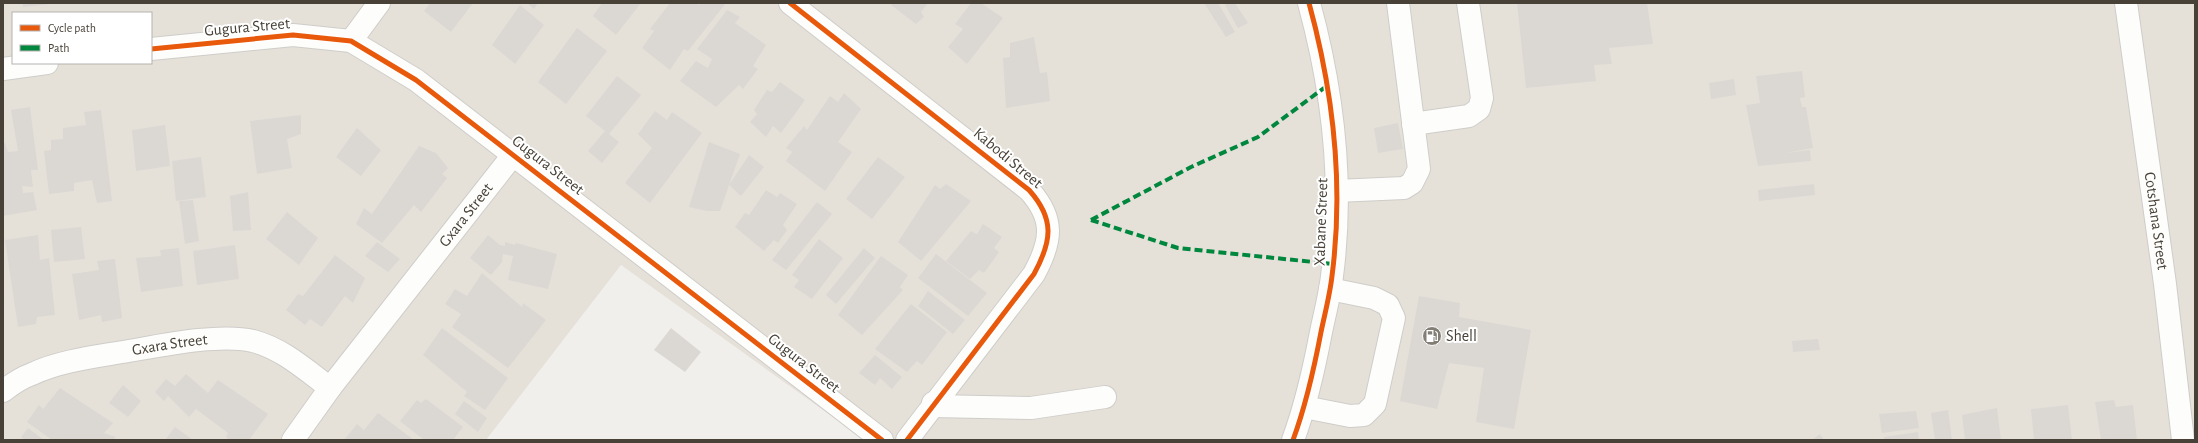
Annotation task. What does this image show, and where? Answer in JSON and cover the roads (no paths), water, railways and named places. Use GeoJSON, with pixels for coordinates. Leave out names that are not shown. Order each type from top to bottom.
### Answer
{"type":"FeatureCollection","features":[{"type":"Feature","properties":{"kind":"street"},"geometry":{"type":"LineString","coordinates":[[351,41],[379,3]]}},
{"type":"Feature","properties":{"kind":"street","name":"Kabodi Street"},"geometry":{"type":"LineString","coordinates":[[790,3],[1021,183],[1039,201],[1046,215],[1048,244],[1034,274],[933,404],[908,440]]}},
{"type":"Feature","properties":{"kind":"street","name":"Xabane Street"},"geometry":{"type":"LineString","coordinates":[[1293,440],[1312,383],[1330,289],[1337,215],[1331,99],[1322,49],[1309,3]]}},
{"type":"Feature","properties":{"kind":"street"},"geometry":{"type":"LineString","coordinates":[[1336,191],[1404,188],[1412,183],[1419,169],[1398,3]]}},
{"type":"Feature","properties":{"kind":"street"},"geometry":{"type":"LineString","coordinates":[[1413,124],[1469,116],[1479,109],[1482,98],[1468,3]]}},
{"type":"Feature","properties":{"kind":"street","name":"Cotshana Street"},"geometry":{"type":"LineString","coordinates":[[2126,3],[2165,284],[2183,440]]}},
{"type":"Feature","properties":{"kind":"street","name":"Gugura Street"},"geometry":{"type":"LineString","coordinates":[[152,49],[293,36],[351,41],[416,80],[882,440]]}},
{"type":"Feature","properties":{"kind":"street"},"geometry":{"type":"LineString","coordinates":[[3,69],[40,64]]}},
{"type":"Feature","properties":{"kind":"street","name":"Gxara Street"},"geometry":{"type":"LineString","coordinates":[[294,440],[330,388],[513,155]]}},
{"type":"Feature","properties":{"kind":"street"},"geometry":{"type":"LineString","coordinates":[[1304,407],[1350,416],[1364,415],[1375,404],[1394,318],[1388,304],[1374,298],[1330,289]]}},
{"type":"Feature","properties":{"kind":"street","name":"Gxara Street"},"geometry":{"type":"LineString","coordinates":[[3,391],[32,374],[73,361],[165,345],[216,340],[251,341],[269,346],[286,354],[330,388]]}},
{"type":"Feature","properties":{"kind":"street"},"geometry":{"type":"LineString","coordinates":[[933,404],[1031,408],[1105,397]]}},
{"type":"Feature","properties":{"kind":"place","name":"Shell"},"geometry":{"type":"Point","coordinates":[1432,336]}}]}
